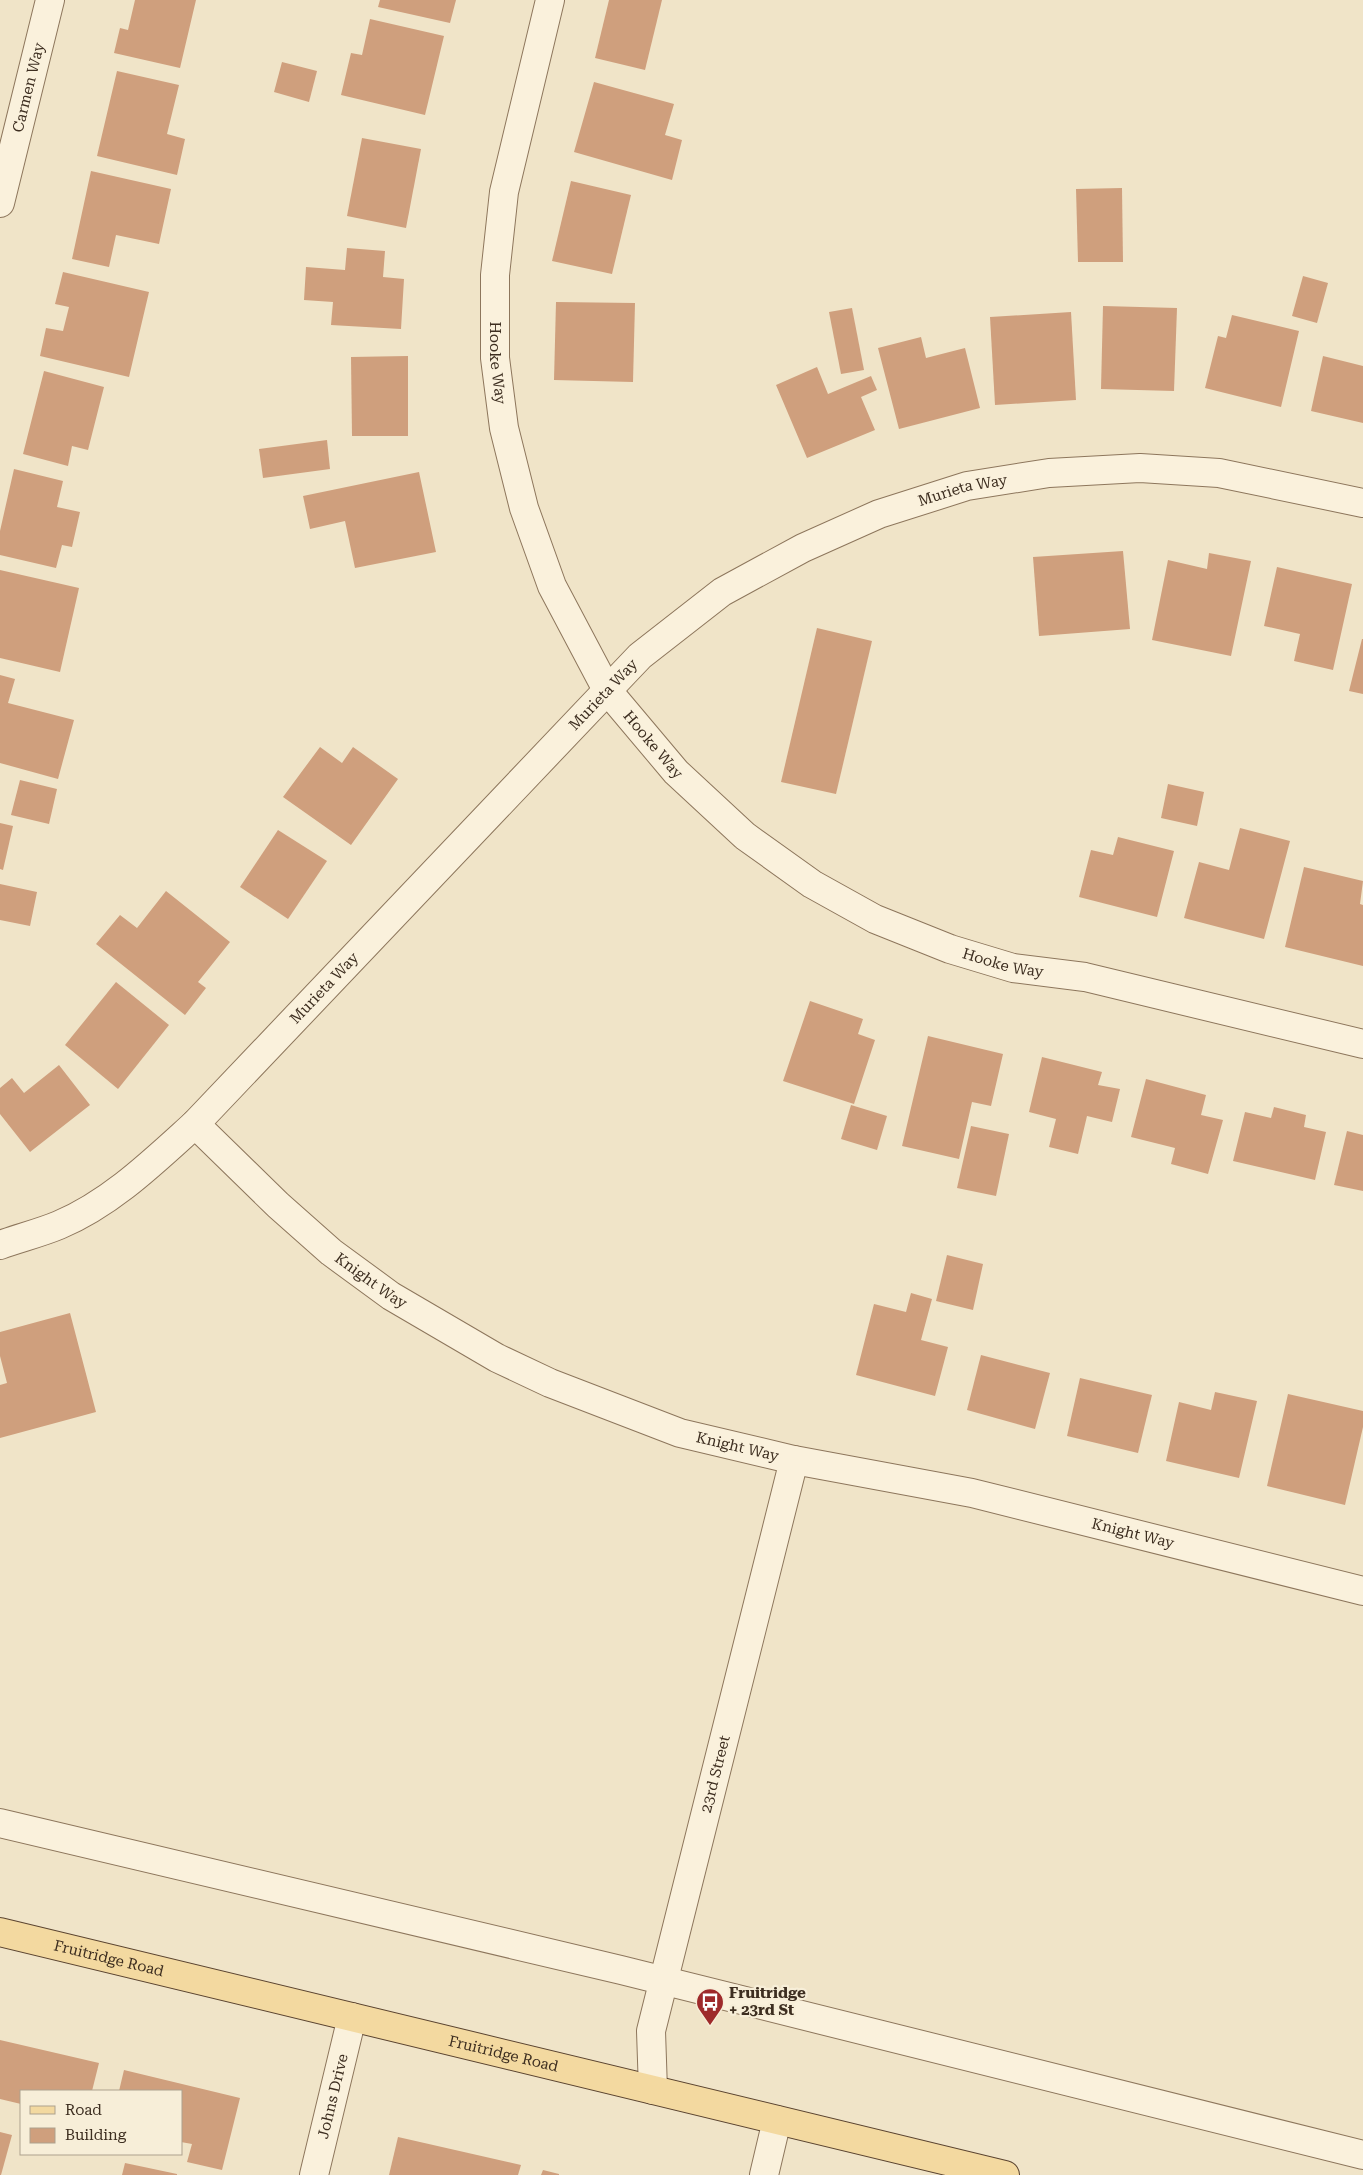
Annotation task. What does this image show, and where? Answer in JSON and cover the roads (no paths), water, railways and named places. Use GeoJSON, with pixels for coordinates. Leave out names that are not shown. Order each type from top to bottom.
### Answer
{"type":"FeatureCollection","features":[{"type":"Feature","properties":{"kind":"main road","name":"Fruitridge Road"},"geometry":{"type":"LineString","coordinates":[[0,1932],[1005,2175]]}},
{"type":"Feature","properties":{"kind":"street","name":"Carmen Way"},"geometry":{"type":"LineString","coordinates":[[0,203],[50,0]]}},
{"type":"Feature","properties":{"kind":"street","name":"Hooke Way"},"geometry":{"type":"LineString","coordinates":[[550,0],[504,192],[495,275],[495,358],[504,428],[524,508],[552,586],[607,690],[676,772],[745,836],[812,884],[875,919],[950,949],[1013,968],[1085,977],[1363,1044]]}},
{"type":"Feature","properties":{"kind":"street","name":"Murieta Way"},"geometry":{"type":"LineString","coordinates":[[0,1245],[59,1225],[111,1196],[159,1157],[194,1124],[640,656],[722,592],[803,548],[879,514],[967,486],[1049,473],[1140,468],[1219,474],[1363,503]]}},
{"type":"Feature","properties":{"kind":"street","name":"Knight Way"},"geometry":{"type":"LineString","coordinates":[[194,1124],[278,1205],[331,1252],[391,1296],[497,1358],[550,1382],[680,1433],[794,1460],[972,1493],[1363,1591]]}},
{"type":"Feature","properties":{"kind":"street","name":"23rd Street"},"geometry":{"type":"LineString","coordinates":[[653,2090],[652,2031],[663,1981],[794,1460]]}},
{"type":"Feature","properties":{"kind":"street"},"geometry":{"type":"LineString","coordinates":[[0,1823],[663,1981],[1363,2155]]}},
{"type":"Feature","properties":{"kind":"street","name":"Johns Drive"},"geometry":{"type":"LineString","coordinates":[[314,2175],[352,2017]]}},
{"type":"Feature","properties":{"kind":"street"},"geometry":{"type":"LineString","coordinates":[[764,2175],[777,2120]]}},
{"type":"Feature","properties":{"kind":"place","name":"Fruitridge + 23rd St"},"geometry":{"type":"Point","coordinates":[710,2026]}}]}
